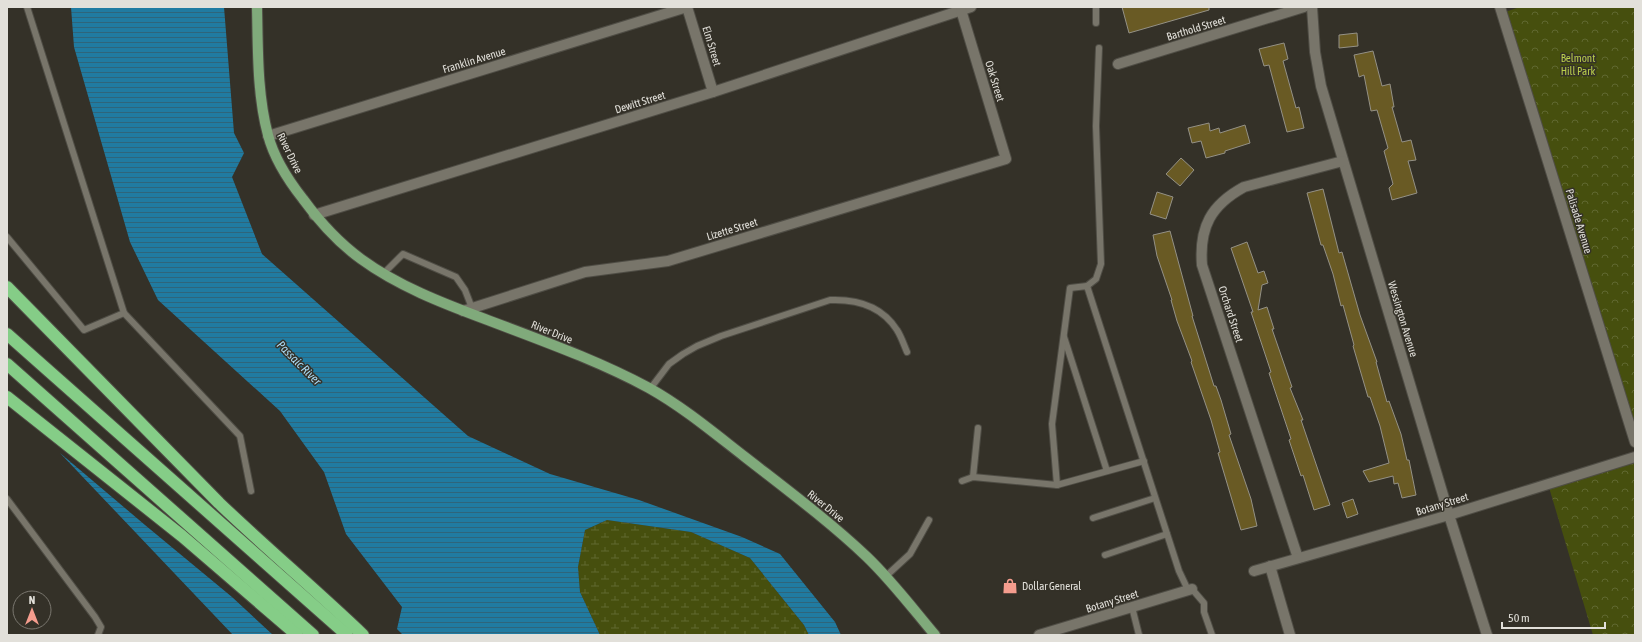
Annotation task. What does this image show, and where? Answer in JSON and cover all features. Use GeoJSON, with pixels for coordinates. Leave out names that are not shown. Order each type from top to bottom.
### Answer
{"type":"FeatureCollection","features":[{"type":"Feature","properties":{"kind":"highway"},"geometry":{"type":"LineString","coordinates":[[7,287],[225,508],[363,635]]}},
{"type":"Feature","properties":{"kind":"highway"},"geometry":{"type":"LineString","coordinates":[[7,334],[347,635]]}},
{"type":"Feature","properties":{"kind":"highway"},"geometry":{"type":"LineString","coordinates":[[7,364],[313,635]]}},
{"type":"Feature","properties":{"kind":"highway"},"geometry":{"type":"LineString","coordinates":[[7,397],[176,531],[297,635]]}},
{"type":"Feature","properties":{"kind":"main road","name":"River Drive"},"geometry":{"type":"LineString","coordinates":[[257,7],[259,76],[262,107],[268,136],[279,162],[294,188],[314,215],[336,237],[360,258],[384,274],[424,295],[467,309],[553,345],[631,379],[666,398],[701,423],[808,506],[867,558],[935,635]]}},
{"type":"Feature","properties":{"kind":"street","name":"Franklin Avenue"},"geometry":{"type":"LineString","coordinates":[[268,136],[687,7]]}},
{"type":"Feature","properties":{"kind":"street","name":"Elm Street"},"geometry":{"type":"LineString","coordinates":[[687,7],[713,92]]}},
{"type":"Feature","properties":{"kind":"street","name":"Barthold Street"},"geometry":{"type":"LineString","coordinates":[[1118,64],[1304,7]]}},
{"type":"Feature","properties":{"kind":"street","name":"Wessington Avenue"},"geometry":{"type":"LineString","coordinates":[[1312,7],[1315,52],[1321,86],[1449,515],[1487,635]]}},
{"type":"Feature","properties":{"kind":"street","name":"Palisade Avenue"},"geometry":{"type":"LineString","coordinates":[[1500,7],[1635,442]]}},
{"type":"Feature","properties":{"kind":"street","name":"Dewitt Street"},"geometry":{"type":"LineString","coordinates":[[314,215],[713,92],[966,8]]}},
{"type":"Feature","properties":{"kind":"street","name":"Oak Street"},"geometry":{"type":"LineString","coordinates":[[966,8],[1006,159]]}},
{"type":"Feature","properties":{"kind":"street","name":"Lizette Street"},"geometry":{"type":"LineString","coordinates":[[467,309],[585,272],[668,261],[1006,159]]}},
{"type":"Feature","properties":{"kind":"street","name":"Orchard Street"},"geometry":{"type":"LineString","coordinates":[[1298,558],[1202,265],[1201,249],[1203,233],[1210,217],[1220,203],[1231,194],[1244,187],[1343,161]]}},
{"type":"Feature","properties":{"kind":"street","name":"Botany Street"},"geometry":{"type":"LineString","coordinates":[[1254,571],[1449,515],[1635,457]]}},
{"type":"Feature","properties":{"kind":"street"},"geometry":{"type":"LineString","coordinates":[[1270,566],[1290,635]]}},
{"type":"Feature","properties":{"kind":"street","name":"Botany Street"},"geometry":{"type":"LineString","coordinates":[[1039,635],[1190,590]]}},
{"type":"Feature","properties":{"kind":"lane"},"geometry":{"type":"LineString","coordinates":[[27,7],[124,313],[240,436],[251,491]]}},
{"type":"Feature","properties":{"kind":"lane"},"geometry":{"type":"LineString","coordinates":[[1096,7],[1096,23]]}},
{"type":"Feature","properties":{"kind":"lane"},"geometry":{"type":"LineString","coordinates":[[1056,486],[1052,424],[1070,288],[1087,286],[1096,279],[1101,264],[1096,126],[1099,48]]}},
{"type":"Feature","properties":{"kind":"lane"},"geometry":{"type":"LineString","coordinates":[[7,237],[84,330],[124,313]]}},
{"type":"Feature","properties":{"kind":"lane"},"geometry":{"type":"LineString","coordinates":[[384,274],[403,254],[456,277],[465,290],[467,309]]}},
{"type":"Feature","properties":{"kind":"lane"},"geometry":{"type":"LineString","coordinates":[[1087,286],[1179,571],[1190,590],[1204,603],[1204,612],[1212,635]]}},
{"type":"Feature","properties":{"kind":"lane"},"geometry":{"type":"LineString","coordinates":[[650,389],[670,364],[697,346],[721,336],[830,300],[847,299],[882,312],[897,330],[907,352]]}},
{"type":"Feature","properties":{"kind":"lane"},"geometry":{"type":"LineString","coordinates":[[1064,336],[1107,471]]}},
{"type":"Feature","properties":{"kind":"lane"},"geometry":{"type":"LineString","coordinates":[[973,477],[978,428]]}},
{"type":"Feature","properties":{"kind":"lane"},"geometry":{"type":"LineString","coordinates":[[962,481],[973,477],[1056,486],[1144,461]]}},
{"type":"Feature","properties":{"kind":"lane"},"geometry":{"type":"LineString","coordinates":[[1093,518],[1155,498]]}},
{"type":"Feature","properties":{"kind":"lane"},"geometry":{"type":"LineString","coordinates":[[7,499],[101,627],[98,635]]}},
{"type":"Feature","properties":{"kind":"lane"},"geometry":{"type":"LineString","coordinates":[[885,577],[910,554],[929,520]]}},
{"type":"Feature","properties":{"kind":"lane"},"geometry":{"type":"LineString","coordinates":[[1105,555],[1167,534]]}},
{"type":"Feature","properties":{"kind":"lane"},"geometry":{"type":"LineString","coordinates":[[1132,607],[1139,635]]}},
{"type":"Feature","properties":{"kind":"green space","name":"Belmont Hill Park"},"geometry":{"type":"Polygon","coordinates":[[[1520,7],[1635,7],[1635,442],[1502,13],[1520,7]]]}},
{"type":"Feature","properties":{"kind":"green space"},"geometry":{"type":"Polygon","coordinates":[[[1635,457],[1635,635],[1593,635],[1548,484],[1635,457]]]}},
{"type":"Feature","properties":{"kind":"green space"},"geometry":{"type":"Polygon","coordinates":[[[607,520],[691,532],[750,558],[804,625],[809,635],[600,635],[580,592],[578,567],[585,530],[607,520]]]}},
{"type":"Feature","properties":{"kind":"water","name":"Passaic River"},"geometry":{"type":"Polygon","coordinates":[[[71,7],[224,7],[234,133],[244,153],[232,177],[262,254],[468,436],[550,474],[639,500],[742,537],[780,554],[835,622],[841,635],[809,635],[804,625],[750,558],[691,532],[607,520],[585,530],[578,567],[580,592],[600,635],[403,635],[397,629],[402,607],[346,534],[324,472],[280,411],[158,300],[130,242],[74,47],[71,7]]]}},
{"type":"Feature","properties":{"kind":"water"},"geometry":{"type":"Polygon","coordinates":[[[60,453],[232,597],[273,635],[233,635],[60,453]]]}},
{"type":"Feature","properties":{"kind":"building"},"geometry":{"type":"Polygon","coordinates":[[[1122,7],[1209,7],[1209,10],[1129,33],[1122,7]]]}},
{"type":"Feature","properties":{"kind":"building"},"geometry":{"type":"Polygon","coordinates":[[[1357,33],[1358,46],[1339,48],[1339,35],[1357,33]]]}},
{"type":"Feature","properties":{"kind":"building"},"geometry":{"type":"Polygon","coordinates":[[[1284,43],[1288,59],[1283,61],[1296,108],[1299,107],[1304,128],[1287,132],[1269,65],[1264,66],[1259,49],[1284,43]]]}},
{"type":"Feature","properties":{"kind":"building"},"geometry":{"type":"Polygon","coordinates":[[[1373,51],[1382,86],[1390,84],[1394,107],[1392,107],[1402,142],[1411,140],[1416,160],[1408,161],[1417,193],[1392,200],[1389,188],[1393,184],[1384,151],[1388,148],[1377,110],[1371,111],[1364,75],[1359,77],[1354,55],[1373,51]]]}},
{"type":"Feature","properties":{"kind":"building"},"geometry":{"type":"Polygon","coordinates":[[[1209,123],[1210,131],[1219,128],[1220,133],[1245,125],[1250,143],[1225,151],[1225,153],[1206,158],[1201,141],[1192,143],[1188,128],[1209,123]]]}},
{"type":"Feature","properties":{"kind":"building"},"geometry":{"type":"Polygon","coordinates":[[[1181,158],[1194,170],[1180,186],[1166,174],[1181,158]]]}},
{"type":"Feature","properties":{"kind":"building"},"geometry":{"type":"Polygon","coordinates":[[[1323,189],[1339,253],[1342,252],[1360,315],[1377,362],[1387,402],[1389,401],[1401,434],[1407,460],[1409,460],[1416,495],[1402,498],[1398,483],[1394,484],[1393,476],[1369,482],[1363,471],[1389,463],[1380,426],[1370,397],[1368,397],[1343,305],[1341,306],[1333,274],[1323,245],[1321,245],[1307,193],[1323,189]]]}},
{"type":"Feature","properties":{"kind":"building"},"geometry":{"type":"Polygon","coordinates":[[[1157,192],[1173,197],[1166,219],[1150,214],[1157,192]]]}},
{"type":"Feature","properties":{"kind":"building"},"geometry":{"type":"Polygon","coordinates":[[[1170,231],[1192,316],[1214,386],[1216,386],[1221,400],[1231,434],[1229,435],[1251,499],[1257,526],[1241,530],[1218,453],[1220,452],[1211,420],[1177,321],[1172,300],[1157,256],[1153,235],[1170,231]]]}},
{"type":"Feature","properties":{"kind":"building"},"geometry":{"type":"Polygon","coordinates":[[[1247,242],[1258,273],[1264,271],[1268,283],[1262,285],[1258,310],[1267,307],[1274,329],[1272,329],[1292,387],[1290,388],[1303,420],[1301,420],[1330,505],[1314,510],[1303,475],[1301,476],[1289,440],[1291,439],[1269,373],[1271,372],[1251,312],[1253,312],[1231,248],[1247,242]]]}},
{"type":"Feature","properties":{"kind":"building"},"geometry":{"type":"Polygon","coordinates":[[[1353,499],[1358,514],[1347,518],[1342,503],[1353,499]]]}},
{"type":"Feature","properties":{"kind":"place","name":"Dollar General"},"geometry":{"type":"Point","coordinates":[1010,586]}}]}
